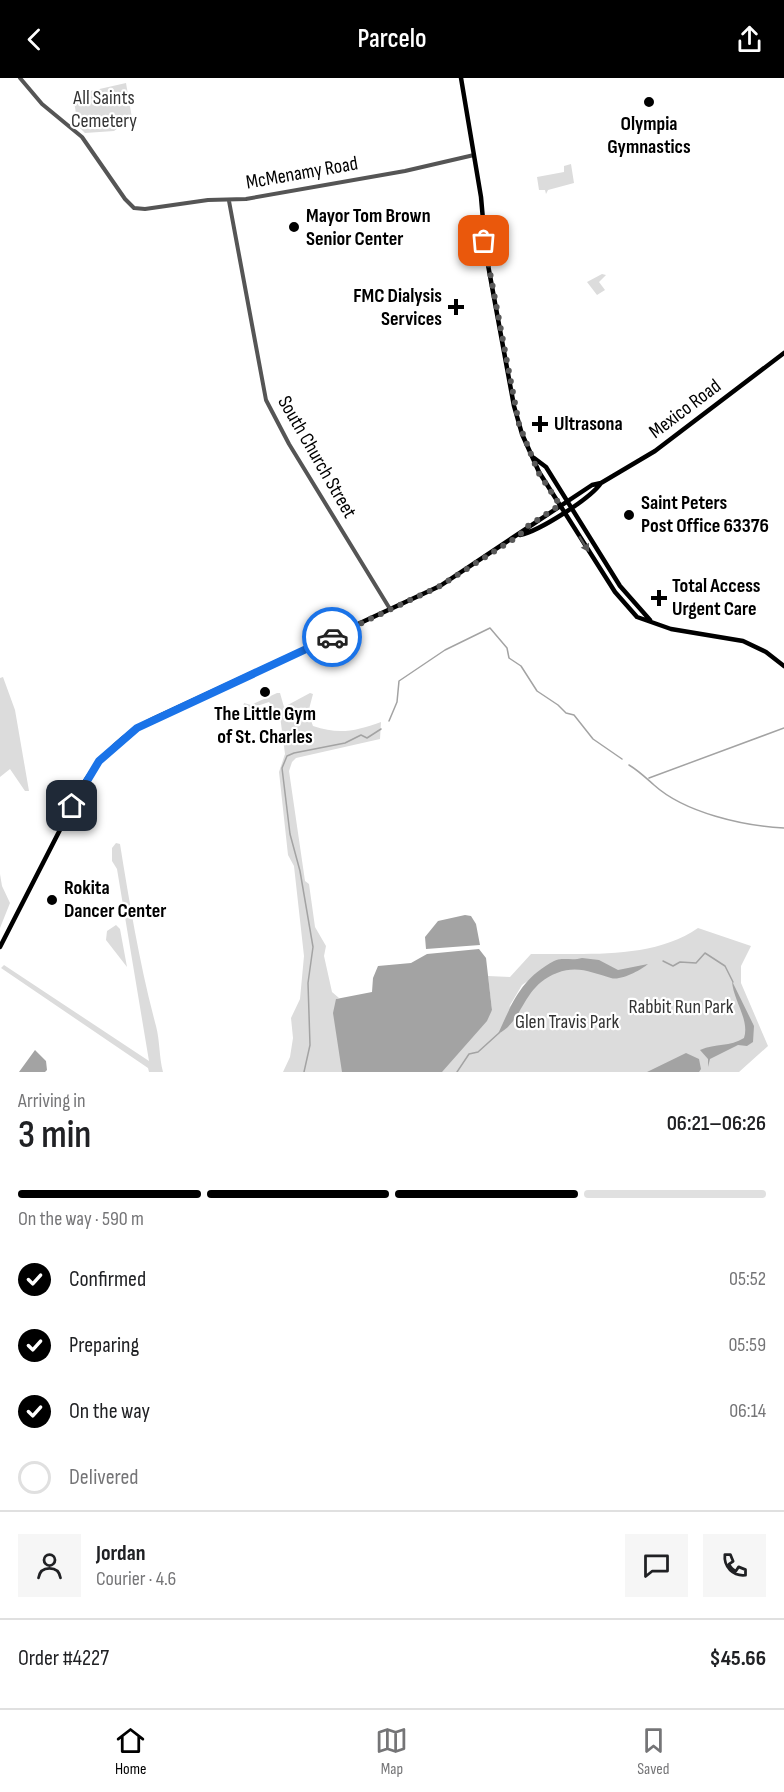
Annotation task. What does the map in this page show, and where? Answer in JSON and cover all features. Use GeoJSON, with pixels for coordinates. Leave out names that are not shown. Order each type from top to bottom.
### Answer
{"type":"FeatureCollection","features":[{"type":"Feature","properties":{"kind":"main road"},"geometry":{"type":"LineString","coordinates":[[461,78],[481,197],[486,254],[513,400],[522,434],[538,472],[620,599],[637,616],[678,631],[743,640],[762,649],[784,666]]}},
{"type":"Feature","properties":{"kind":"main road","name":"Mexico Road"},"geometry":{"type":"LineString","coordinates":[[520,535],[525,528],[592,485],[601,483],[655,451],[784,353]]}},
{"type":"Feature","properties":{"kind":"main road"},"geometry":{"type":"LineString","coordinates":[[534,458],[546,467],[624,592],[650,620]]}},
{"type":"Feature","properties":{"kind":"main road","name":"Mexico Road"},"geometry":{"type":"LineString","coordinates":[[0,947],[79,791],[99,761],[118,742],[153,718],[440,586],[520,535],[530,533],[571,507],[596,491],[601,483]]}},
{"type":"Feature","properties":{"kind":"street","name":"McMenamy Road"},"geometry":{"type":"LineString","coordinates":[[20,78],[42,104],[82,137],[125,199],[134,208],[145,209],[208,200],[229,201],[405,171],[474,155]]}},
{"type":"Feature","properties":{"kind":"street","name":"South Church Street"},"geometry":{"type":"LineString","coordinates":[[229,201],[266,400],[280,428],[390,610]]}},
{"type":"Feature","properties":{"kind":"green space","name":"All Saints Cemetery"},"geometry":{"type":"Polygon","coordinates":[[[126,83],[132,118],[114,131],[85,133],[78,126],[73,95],[126,83]]]}},
{"type":"Feature","properties":{"kind":"green space"},"geometry":{"type":"Polygon","coordinates":[[[571,164],[574,183],[548,190],[546,194],[545,190],[539,190],[537,177],[564,172],[564,166],[571,164]]]}},
{"type":"Feature","properties":{"kind":"green space"},"geometry":{"type":"Polygon","coordinates":[[[602,274],[606,275],[599,282],[605,290],[597,295],[587,282],[602,274]]]}},
{"type":"Feature","properties":{"kind":"green space"},"geometry":{"type":"Polygon","coordinates":[[[3,677],[15,710],[29,791],[25,791],[10,769],[0,777],[0,678],[3,677]]]}},
{"type":"Feature","properties":{"kind":"green space"},"geometry":{"type":"Polygon","coordinates":[[[280,693],[284,707],[310,693],[313,694],[308,713],[313,726],[322,729],[347,731],[381,722],[380,739],[296,758],[289,771],[305,881],[309,884],[315,927],[326,946],[324,956],[332,992],[339,998],[336,999],[352,1072],[283,1072],[290,1057],[293,1038],[291,1018],[300,999],[304,956],[294,866],[288,855],[279,772],[285,754],[280,716],[269,702],[251,708],[245,714],[242,711],[244,703],[251,705],[280,693]]]}},
{"type":"Feature","properties":{"kind":"green space"},"geometry":{"type":"Polygon","coordinates":[[[116,843],[120,844],[163,1072],[149,1072],[148,1068],[1,968],[4,965],[149,1061],[117,869],[112,861],[112,848],[116,843]]]}},
{"type":"Feature","properties":{"kind":"green space"},"geometry":{"type":"Polygon","coordinates":[[[0,874],[2,886],[10,903],[0,928],[0,874]]]}},
{"type":"Feature","properties":{"kind":"green space"},"geometry":{"type":"Polygon","coordinates":[[[116,925],[120,929],[127,967],[106,940],[107,931],[116,925]]]}},
{"type":"Feature","properties":{"kind":"green space"},"geometry":{"type":"Polygon","coordinates":[[[698,928],[751,946],[741,966],[741,983],[768,1046],[739,1072],[434,1072],[492,1010],[488,976],[510,977],[531,954],[618,953],[660,945],[698,928]],[[560,959],[522,985],[509,1007],[534,983],[565,961],[560,959]]]}},
{"type":"Feature","properties":{"kind":"shaded area"},"geometry":{"type":"Polygon","coordinates":[[[465,915],[471,916],[476,924],[480,945],[426,949],[425,937],[438,921],[465,915]]]}},
{"type":"Feature","properties":{"kind":"shaded area"},"geometry":{"type":"Polygon","coordinates":[[[479,949],[486,958],[492,1010],[487,1021],[442,1072],[342,1072],[333,1013],[336,999],[372,992],[373,978],[378,966],[411,963],[427,954],[479,949]]]}},
{"type":"Feature","properties":{"kind":"shaded area"},"geometry":{"type":"Polygon","coordinates":[[[582,958],[599,960],[618,970],[648,964],[631,974],[615,979],[578,970],[557,973],[537,986],[513,1021],[498,1034],[519,992],[533,975],[554,961],[582,958]]]}},
{"type":"Feature","properties":{"kind":"shaded area"},"geometry":{"type":"Polygon","coordinates":[[[732,981],[754,1026],[753,1042],[747,1046],[738,1045],[710,1059],[708,1067],[708,1059],[700,1050],[733,1043],[744,1038],[745,1024],[732,981]]]}},
{"type":"Feature","properties":{"kind":"shaded area"},"geometry":{"type":"Polygon","coordinates":[[[35,1050],[46,1061],[47,1070],[45,1072],[19,1072],[35,1050]]]}},
{"type":"Feature","properties":{"kind":"shaded area"},"geometry":{"type":"Polygon","coordinates":[[[686,1053],[699,1059],[701,1069],[699,1072],[647,1072],[686,1053]]]}},
{"type":"Feature","properties":{"kind":"waterway"},"geometry":{"type":"LineString","coordinates":[[389,721],[397,702],[399,681],[445,650],[490,628],[507,648],[509,658],[521,666],[537,691],[566,713],[574,715],[593,739],[622,759]]}},
{"type":"Feature","properties":{"kind":"waterway"},"geometry":{"type":"LineString","coordinates":[[649,778],[784,728]]}},
{"type":"Feature","properties":{"kind":"waterway"},"geometry":{"type":"LineString","coordinates":[[304,1072],[310,1045],[308,983],[313,947],[300,871],[290,834],[282,768],[287,756],[294,753],[345,743],[361,735],[367,738],[381,729]]}},
{"type":"Feature","properties":{"kind":"waterway"},"geometry":{"type":"LineString","coordinates":[[629,765],[667,795],[698,810],[733,821],[784,828]]}},
{"type":"Feature","properties":{"kind":"waterway"},"geometry":{"type":"LineString","coordinates":[[663,961],[673,966],[680,962],[696,963],[705,953],[725,966],[733,982]]}},
{"type":"Feature","properties":{"kind":"waterway"},"geometry":{"type":"LineString","coordinates":[[457,1072],[469,1054],[478,1052],[499,1033]]}},
{"type":"Feature","properties":{"kind":"way so far"},"geometry":{"type":"LineString","coordinates":[[332,637],[440,586],[520,535],[525,528],[560,505],[538,472],[519,424],[484,241]]}},
{"type":"Feature","properties":{"kind":"place","name":"Olympia Gymnastics"},"geometry":{"type":"Point","coordinates":[649,102]}},
{"type":"Feature","properties":{"kind":"place","name":"Mayor Tom Brown Senior Center"},"geometry":{"type":"Point","coordinates":[294,227]}},
{"type":"Feature","properties":{"kind":"place","name":"FMC Dialysis Services"},"geometry":{"type":"Point","coordinates":[456,307]}},
{"type":"Feature","properties":{"kind":"place","name":"Ultrasona"},"geometry":{"type":"Point","coordinates":[540,424]}},
{"type":"Feature","properties":{"kind":"place","name":"Saint Peters Post Office 63376"},"geometry":{"type":"Point","coordinates":[629,515]}},
{"type":"Feature","properties":{"kind":"place","name":"Total Access Urgent Care"},"geometry":{"type":"Point","coordinates":[659,598]}},
{"type":"Feature","properties":{"kind":"place","name":"The Little Gym of St. Charles"},"geometry":{"type":"Point","coordinates":[265,692]}},
{"type":"Feature","properties":{"kind":"place","name":"Rokita Dancer Center"},"geometry":{"type":"Point","coordinates":[52,900]}},
{"type":"Feature","properties":{"kind":"route"},"geometry":{"type":"LineString","coordinates":[[72,806],[99,761],[124,736],[153,718],[332,637]]}},
{"type":"Feature","properties":{"kind":"park label","name":"Rabbit Run Park"},"geometry":{"type":"Point","coordinates":[681,1007]}},
{"type":"Feature","properties":{"kind":"park label","name":"Glen Travis Park"},"geometry":{"type":"Point","coordinates":[567,1022]}}]}
